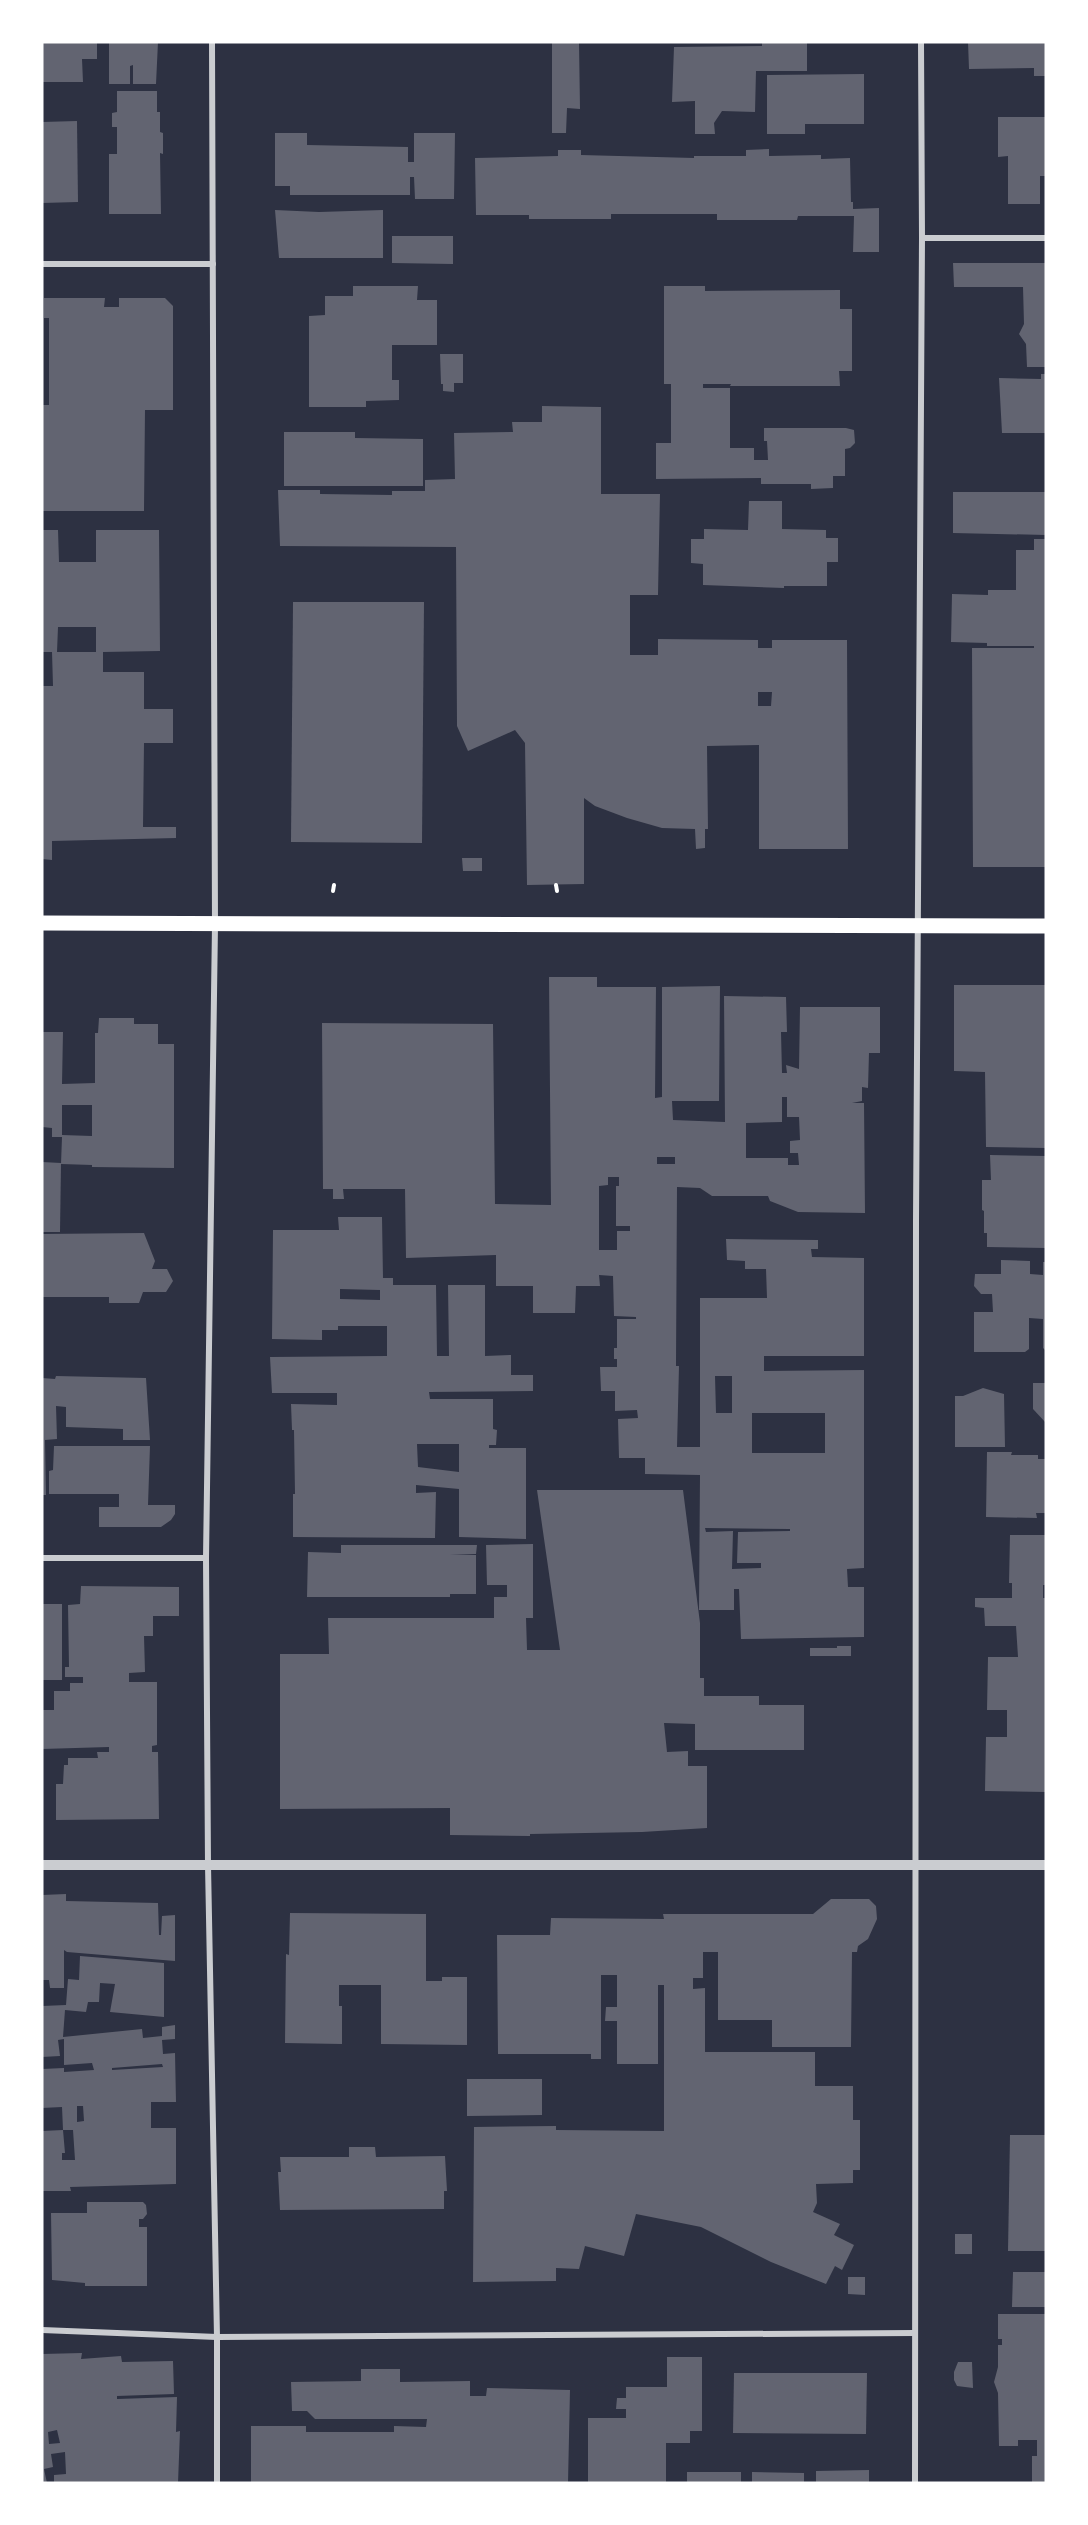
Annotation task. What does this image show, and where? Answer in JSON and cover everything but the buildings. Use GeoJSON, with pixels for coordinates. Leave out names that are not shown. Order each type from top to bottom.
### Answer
{"type":"FeatureCollection","features":[{"type":"Feature","properties":{"kind":"main road"},"geometry":{"type":"LineString","coordinates":[[42,923],[1046,926]]}},
{"type":"Feature","properties":{"kind":"street"},"geometry":{"type":"LineString","coordinates":[[212,42],[215,925],[206,1558],[217,2483]]}},
{"type":"Feature","properties":{"kind":"street"},"geometry":{"type":"LineString","coordinates":[[915,2483],[921,42]]}},
{"type":"Feature","properties":{"kind":"street"},"geometry":{"type":"LineString","coordinates":[[922,238],[1046,238]]}},
{"type":"Feature","properties":{"kind":"street"},"geometry":{"type":"LineString","coordinates":[[42,264],[213,264]]}},
{"type":"Feature","properties":{"kind":"street"},"geometry":{"type":"LineString","coordinates":[[42,1558],[206,1558]]}},
{"type":"Feature","properties":{"kind":"street"},"geometry":{"type":"LineString","coordinates":[[42,1865],[1046,1865]]}},
{"type":"Feature","properties":{"kind":"street"},"geometry":{"type":"LineString","coordinates":[[42,2330],[217,2337],[915,2333]]}},
{"type":"Feature","properties":{"kind":"path"},"geometry":{"type":"LineString","coordinates":[[333,891],[334,885]]}},
{"type":"Feature","properties":{"kind":"path"},"geometry":{"type":"LineString","coordinates":[[556,885],[556,891]]}}]}
